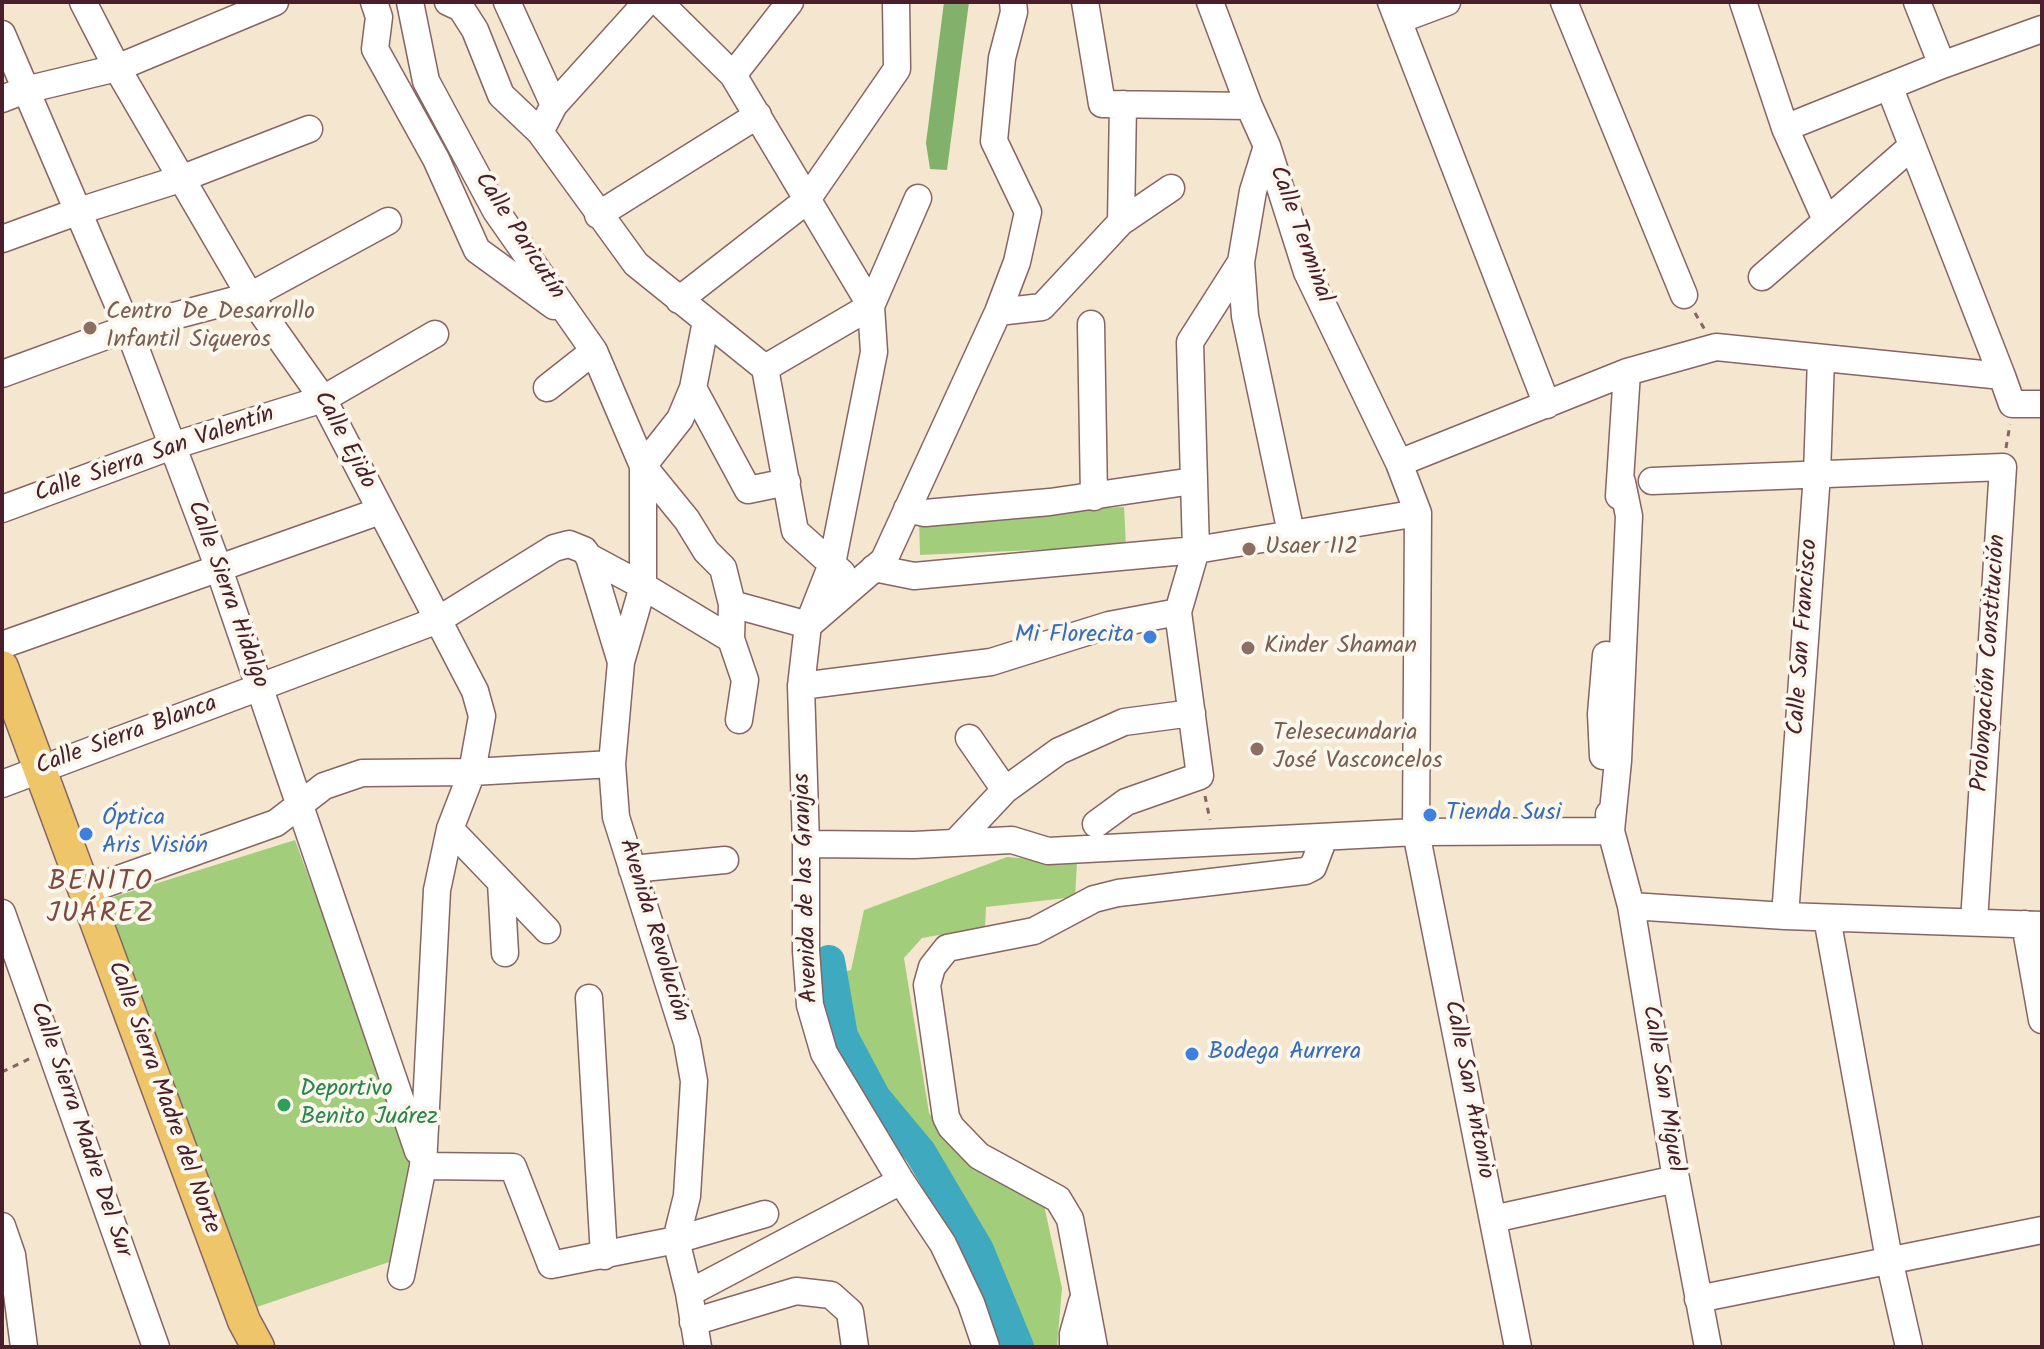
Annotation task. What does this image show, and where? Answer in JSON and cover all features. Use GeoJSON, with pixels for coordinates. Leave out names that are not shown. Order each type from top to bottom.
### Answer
{"type":"FeatureCollection","features":[{"type":"Feature","properties":{"kind":"main road","name":"Calle Sierra Madre del Norte"},"geometry":{"type":"LineString","coordinates":[[2,667],[244,1321],[258,1347]]}},
{"type":"Feature","properties":{"kind":"street","name":"Calle Ejido"},"geometry":{"type":"LineString","coordinates":[[83,2],[117,68],[250,296],[323,399],[475,691],[482,716],[472,772],[450,829],[437,890],[423,1166],[401,1276]]}},
{"type":"Feature","properties":{"kind":"street"},"geometry":{"type":"LineString","coordinates":[[14,95],[117,68],[275,2]]}},
{"type":"Feature","properties":{"kind":"street"},"geometry":{"type":"LineString","coordinates":[[374,2],[379,17],[375,49],[436,159],[477,250],[573,320]]}},
{"type":"Feature","properties":{"kind":"street","name":"Calle Paricutín"},"geometry":{"type":"LineString","coordinates":[[410,2],[426,81],[496,211],[594,351],[643,466]]}},
{"type":"Feature","properties":{"kind":"street"},"geometry":{"type":"LineString","coordinates":[[448,2],[461,8],[475,30],[501,95],[540,132],[636,264],[765,368],[795,531],[832,564],[864,576],[914,576],[1196,550],[1418,513]]}},
{"type":"Feature","properties":{"kind":"street"},"geometry":{"type":"LineString","coordinates":[[507,2],[554,105]]}},
{"type":"Feature","properties":{"kind":"street"},"geometry":{"type":"LineString","coordinates":[[540,132],[554,105],[647,2]]}},
{"type":"Feature","properties":{"kind":"street"},"geometry":{"type":"LineString","coordinates":[[659,2],[733,75],[871,306]]}},
{"type":"Feature","properties":{"kind":"street"},"geometry":{"type":"LineString","coordinates":[[733,75],[790,2]]}},
{"type":"Feature","properties":{"kind":"street"},"geometry":{"type":"LineString","coordinates":[[679,300],[806,201],[897,69],[896,2]]}},
{"type":"Feature","properties":{"kind":"street"},"geometry":{"type":"LineString","coordinates":[[1085,2],[1113,104],[1121,222]]}},
{"type":"Feature","properties":{"kind":"street","name":"Calle Terminal"},"geometry":{"type":"LineString","coordinates":[[1210,2],[1267,146],[1307,272],[1399,463],[1418,513]]}},
{"type":"Feature","properties":{"kind":"street"},"geometry":{"type":"LineString","coordinates":[[1447,2],[1395,11],[1547,405]]}},
{"type":"Feature","properties":{"kind":"street"},"geometry":{"type":"LineString","coordinates":[[1564,2],[1684,295]]}},
{"type":"Feature","properties":{"kind":"street"},"geometry":{"type":"LineString","coordinates":[[1743,2],[1785,128],[1826,220]]}},
{"type":"Feature","properties":{"kind":"street"},"geometry":{"type":"LineString","coordinates":[[1917,2],[1942,65]]}},
{"type":"Feature","properties":{"kind":"street"},"geometry":{"type":"LineString","coordinates":[[732,604],[808,625],[884,560],[998,312],[1017,262],[1028,212],[994,141],[1002,58],[1016,5]]}},
{"type":"Feature","properties":{"kind":"street","name":"Calle Sierra Hidalgo"},"geometry":{"type":"LineString","coordinates":[[2,34],[14,95],[79,211],[128,328],[219,569],[423,1166]]}},
{"type":"Feature","properties":{"kind":"street"},"geometry":{"type":"LineString","coordinates":[[1785,128],[1942,65],[2040,36]]}},
{"type":"Feature","properties":{"kind":"street"},"geometry":{"type":"LineString","coordinates":[[1889,86],[2012,404],[2042,404]]}},
{"type":"Feature","properties":{"kind":"street"},"geometry":{"type":"LineString","coordinates":[[1113,104],[1249,106]]}},
{"type":"Feature","properties":{"kind":"street"},"geometry":{"type":"LineString","coordinates":[[598,215],[758,115]]}},
{"type":"Feature","properties":{"kind":"street"},"geometry":{"type":"LineString","coordinates":[[2,239],[183,178],[309,129]]}},
{"type":"Feature","properties":{"kind":"street"},"geometry":{"type":"LineString","coordinates":[[1267,146],[1253,191],[1241,262],[1245,316],[1291,533]]}},
{"type":"Feature","properties":{"kind":"street"},"geometry":{"type":"LineString","coordinates":[[1762,277],[1911,147]]}},
{"type":"Feature","properties":{"kind":"street"},"geometry":{"type":"LineString","coordinates":[[998,312],[1042,307],[1121,222],[1171,188]]}},
{"type":"Feature","properties":{"kind":"street"},"geometry":{"type":"LineString","coordinates":[[765,368],[871,306],[918,198]]}},
{"type":"Feature","properties":{"kind":"street"},"geometry":{"type":"LineString","coordinates":[[2,374],[128,328],[250,296],[388,221]]}},
{"type":"Feature","properties":{"kind":"street"},"geometry":{"type":"LineString","coordinates":[[1096,824],[1126,802],[1200,776],[1178,612],[1196,550],[1190,342],[1241,262]]}},
{"type":"Feature","properties":{"kind":"street","name":"Avenida de las Granjas"},"geometry":{"type":"LineString","coordinates":[[871,306],[874,352],[832,564],[808,625],[801,686],[806,951],[810,1005],[824,1053],[943,1244],[971,1303],[986,1347]]}},
{"type":"Feature","properties":{"kind":"street"},"geometry":{"type":"LineString","coordinates":[[621,662],[643,586],[643,466],[680,419],[693,388],[706,321]]}},
{"type":"Feature","properties":{"kind":"street"},"geometry":{"type":"LineString","coordinates":[[1091,324],[1094,497]]}},
{"type":"Feature","properties":{"kind":"street","name":"Calle Sierra San Valentín"},"geometry":{"type":"LineString","coordinates":[[2,509],[172,446],[323,399],[435,334]]}},
{"type":"Feature","properties":{"kind":"street"},"geometry":{"type":"LineString","coordinates":[[1399,463],[1627,372],[1716,347],[2002,376]]}},
{"type":"Feature","properties":{"kind":"street"},"geometry":{"type":"LineString","coordinates":[[547,388],[594,351]]}},
{"type":"Feature","properties":{"kind":"street","name":"Calle San Francisco"},"geometry":{"type":"LineString","coordinates":[[1785,916],[1817,474],[1821,358]]}},
{"type":"Feature","properties":{"kind":"street","name":"Calle San Miguel"},"geometry":{"type":"LineString","coordinates":[[1627,372],[1622,482],[1616,516],[1601,714],[1603,765],[1611,831],[1631,906],[1676,1179],[1708,1347]]}},
{"type":"Feature","properties":{"kind":"street"},"geometry":{"type":"LineString","coordinates":[[693,388],[748,490],[787,482]]}},
{"type":"Feature","properties":{"kind":"street"},"geometry":{"type":"LineString","coordinates":[[643,466],[687,520],[706,551],[723,568],[732,604],[731,639],[745,680],[739,720]]}},
{"type":"Feature","properties":{"kind":"street"},"geometry":{"type":"LineString","coordinates":[[1652,481],[2003,467]]}},
{"type":"Feature","properties":{"kind":"street","name":"Prolongación Constitución"},"geometry":{"type":"LineString","coordinates":[[1974,922],[2003,467]]}},
{"type":"Feature","properties":{"kind":"street"},"geometry":{"type":"LineString","coordinates":[[907,509],[925,513],[1094,497],[1193,481]]}},
{"type":"Feature","properties":{"kind":"street"},"geometry":{"type":"LineString","coordinates":[[2,645],[380,511]]}},
{"type":"Feature","properties":{"kind":"street","name":"Calle San Antonio"},"geometry":{"type":"LineString","coordinates":[[1418,513],[1416,832],[1518,1347]]}},
{"type":"Feature","properties":{"kind":"street","name":"Calle Sierra Blanca"},"geometry":{"type":"LineString","coordinates":[[2,784],[438,620],[554,548],[569,544],[579,546],[589,557]]}},
{"type":"Feature","properties":{"kind":"street"},"geometry":{"type":"LineString","coordinates":[[589,557],[731,639]]}},
{"type":"Feature","properties":{"kind":"street","name":"Avenida Revolución"},"geometry":{"type":"LineString","coordinates":[[589,557],[621,662],[612,764],[616,817],[687,1042],[694,1081],[687,1196],[676,1240],[696,1335]]}},
{"type":"Feature","properties":{"kind":"street"},"geometry":{"type":"LineString","coordinates":[[801,686],[991,662],[1109,625],[1178,612]]}},
{"type":"Feature","properties":{"kind":"street"},"geometry":{"type":"LineString","coordinates":[[955,843],[1005,790],[1059,751],[1124,722],[1192,713]]}},
{"type":"Feature","properties":{"kind":"street"},"geometry":{"type":"LineString","coordinates":[[969,738],[1005,790]]}},
{"type":"Feature","properties":{"kind":"street"},"geometry":{"type":"LineString","coordinates":[[85,891],[276,823],[324,786],[362,773],[472,772],[612,764]]}},
{"type":"Feature","properties":{"kind":"street"},"geometry":{"type":"LineString","coordinates":[[450,829],[547,930]]}},
{"type":"Feature","properties":{"kind":"street"},"geometry":{"type":"LineString","coordinates":[[806,844],[1012,840],[1048,851],[1416,832],[1611,831]]}},
{"type":"Feature","properties":{"kind":"street"},"geometry":{"type":"LineString","coordinates":[[1094,1347],[1070,1219],[1058,1199],[979,1156],[951,1127],[946,1117],[927,985],[932,967],[947,948],[1034,931],[1094,899],[1118,893],[1305,871],[1313,867],[1324,838]]}},
{"type":"Feature","properties":{"kind":"street"},"geometry":{"type":"LineString","coordinates":[[632,869],[725,860]]}},
{"type":"Feature","properties":{"kind":"street"},"geometry":{"type":"LineString","coordinates":[[501,882],[505,953]]}},
{"type":"Feature","properties":{"kind":"street"},"geometry":{"type":"LineString","coordinates":[[1631,906],[1827,918],[2033,925],[2042,1020]]}},
{"type":"Feature","properties":{"kind":"street","name":"Calle Sierra Madre Del Sur"},"geometry":{"type":"LineString","coordinates":[[2,913],[156,1347]]}},
{"type":"Feature","properties":{"kind":"street"},"geometry":{"type":"LineString","coordinates":[[1827,918],[1889,1259],[1909,1347]]}},
{"type":"Feature","properties":{"kind":"street"},"geometry":{"type":"LineString","coordinates":[[589,998],[604,1256]]}},
{"type":"Feature","properties":{"kind":"street"},"geometry":{"type":"LineString","coordinates":[[423,1166],[513,1167],[551,1265],[676,1240],[765,1214]]}},
{"type":"Feature","properties":{"kind":"street"},"geometry":{"type":"LineString","coordinates":[[1493,1219],[1676,1179]]}},
{"type":"Feature","properties":{"kind":"street"},"geometry":{"type":"LineString","coordinates":[[689,1293],[901,1181]]}},
{"type":"Feature","properties":{"kind":"street"},"geometry":{"type":"LineString","coordinates":[[2,1226],[12,1255],[24,1347]]}},
{"type":"Feature","properties":{"kind":"street"},"geometry":{"type":"LineString","coordinates":[[1698,1299],[2042,1230]]}},
{"type":"Feature","properties":{"kind":"street"},"geometry":{"type":"LineString","coordinates":[[696,1335],[796,1291],[831,1295],[850,1312],[855,1347]]}},
{"type":"Feature","properties":{"kind":"street"},"geometry":{"type":"LineString","coordinates":[[1073,1347],[1073,1334],[1083,1299]]}},
{"type":"Feature","properties":{"kind":"path"},"geometry":{"type":"LineString","coordinates":[[1684,295],[1716,347]]}},
{"type":"Feature","properties":{"kind":"path"},"geometry":{"type":"LineString","coordinates":[[2003,467],[2012,404]]}},
{"type":"Feature","properties":{"kind":"path"},"geometry":{"type":"LineString","coordinates":[[1200,776],[1215,843]]}},
{"type":"Feature","properties":{"kind":"path"},"geometry":{"type":"LineString","coordinates":[[2,1072],[52,1048]]}},
{"type":"Feature","properties":{"kind":"green space"},"geometry":{"type":"Polygon","coordinates":[[[944,2],[969,2],[947,170],[930,169],[926,143],[944,2]]]}},
{"type":"Feature","properties":{"kind":"green space"},"geometry":{"type":"Polygon","coordinates":[[[1124,507],[1126,546],[920,555],[919,516],[1124,507]]]}},
{"type":"Feature","properties":{"kind":"green space","name":"Deportivo Benito Juárez"},"geometry":{"type":"Polygon","coordinates":[[[295,840],[371,1045],[411,1165],[392,1261],[248,1310],[107,899],[295,840]]]}},
{"type":"Feature","properties":{"kind":"green space"},"geometry":{"type":"Polygon","coordinates":[[[1007,857],[1077,863],[1075,897],[986,907],[985,927],[922,938],[904,958],[929,1113],[972,1161],[1044,1205],[1062,1288],[1057,1347],[1024,1347],[983,1247],[926,1153],[879,1095],[848,1035],[838,973],[851,970],[864,910],[1007,857]]]}},
{"type":"Feature","properties":{"kind":"waterway"},"geometry":{"type":"LineString","coordinates":[[829,961],[842,1036],[875,1098],[920,1152],[978,1250],[1018,1347]]}},
{"type":"Feature","properties":{"kind":"place","name":"Centro De Desarrollo Infantil Siqueros"},"geometry":{"type":"Point","coordinates":[90,328]}},
{"type":"Feature","properties":{"kind":"place","name":"Usaer 112"},"geometry":{"type":"Point","coordinates":[1249,549]}},
{"type":"Feature","properties":{"kind":"place","name":"Mi Florecita"},"geometry":{"type":"Point","coordinates":[1150,637]}},
{"type":"Feature","properties":{"kind":"place","name":"Kinder Shaman"},"geometry":{"type":"Point","coordinates":[1248,648]}},
{"type":"Feature","properties":{"kind":"place","name":"Telesecundaria José Vasconcelos"},"geometry":{"type":"Point","coordinates":[1257,749]}},
{"type":"Feature","properties":{"kind":"place","name":"Tienda Susi"},"geometry":{"type":"Point","coordinates":[1430,815]}},
{"type":"Feature","properties":{"kind":"place","name":"Óptica Aris Visión"},"geometry":{"type":"Point","coordinates":[86,834]}},
{"type":"Feature","properties":{"kind":"place","name":"Bodega Aurrera"},"geometry":{"type":"Point","coordinates":[1192,1054]}},
{"type":"Feature","properties":{"kind":"place","name":"Deportivo Benito Juárez"},"geometry":{"type":"Point","coordinates":[284,1105]}},
{"type":"Feature","properties":{"kind":"district","name":"BENITO JUÁREZ"},"geometry":{"type":"Point","coordinates":[101,900]}}]}
